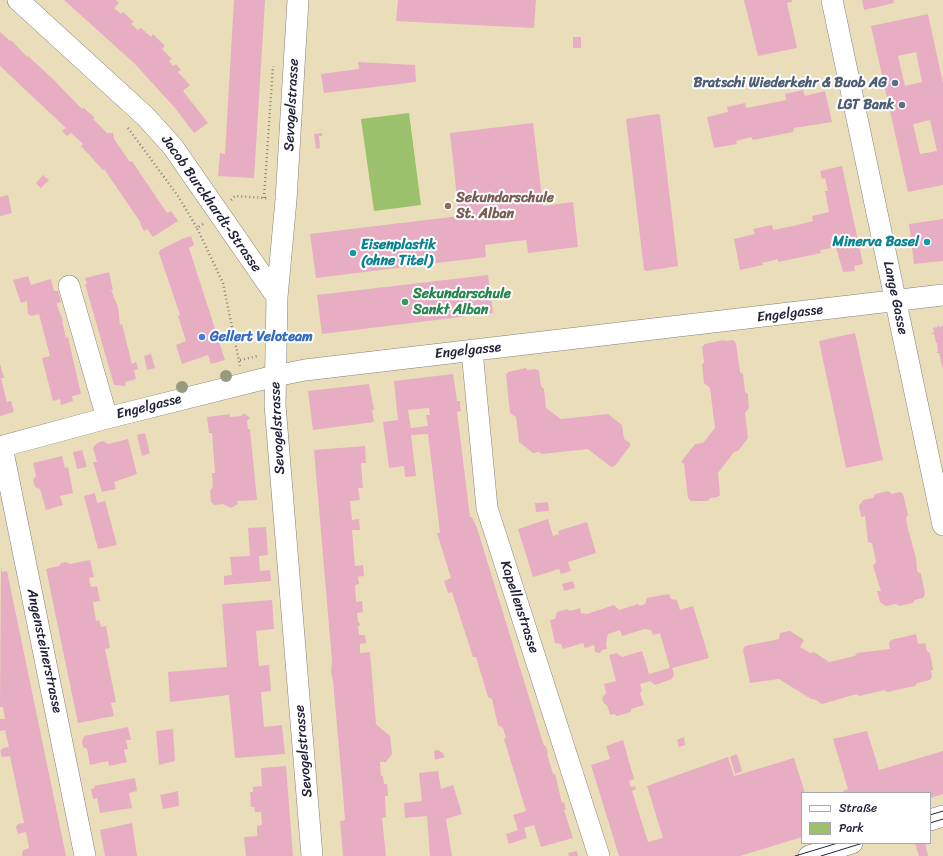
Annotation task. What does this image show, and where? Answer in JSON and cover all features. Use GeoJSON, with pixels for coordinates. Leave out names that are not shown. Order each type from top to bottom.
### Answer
{"type":"FeatureCollection","features":[{"type":"Feature","properties":{"kind":"street","name":"Jacob Burckhardt-Strasse"},"geometry":{"type":"LineString","coordinates":[[18,0],[146,117],[167,141],[277,297]]}},
{"type":"Feature","properties":{"kind":"street","name":"Sevogelstrasse"},"geometry":{"type":"LineString","coordinates":[[298,0],[286,200],[277,297],[275,376],[277,439],[312,856]]}},
{"type":"Feature","properties":{"kind":"street","name":"Lange Gasse"},"geometry":{"type":"LineString","coordinates":[[832,0],[943,525]]}},
{"type":"Feature","properties":{"kind":"street"},"geometry":{"type":"LineString","coordinates":[[69,286],[107,418]]}},
{"type":"Feature","properties":{"kind":"street","name":"Engelgasse"},"geometry":{"type":"LineString","coordinates":[[1,447],[107,418],[275,376],[348,364],[895,302],[943,295]]}},
{"type":"Feature","properties":{"kind":"street","name":"Kapellenstrasse"},"geometry":{"type":"LineString","coordinates":[[472,351],[487,508],[599,856]]}},
{"type":"Feature","properties":{"kind":"street","name":"Angensteinerstrasse"},"geometry":{"type":"LineString","coordinates":[[1,447],[85,856]]}},
{"type":"Feature","properties":{"kind":"street"},"geometry":{"type":"LineString","coordinates":[[931,820],[943,816]]}},
{"type":"Feature","properties":{"kind":"street"},"geometry":{"type":"LineString","coordinates":[[809,856],[849,844]]}},
{"type":"Feature","properties":{"kind":"path"},"geometry":{"type":"LineString","coordinates":[[264,198],[273,64]]}},
{"type":"Feature","properties":{"kind":"path"},"geometry":{"type":"LineString","coordinates":[[124,124],[178,196],[197,228]]}},
{"type":"Feature","properties":{"kind":"green space"},"geometry":{"type":"Polygon","coordinates":[[[409,113],[421,205],[374,211],[361,119],[409,113]]]}},
{"type":"Feature","properties":{"kind":"building"},"geometry":{"type":"Polygon","coordinates":[[[64,0],[116,0],[119,3],[114,8],[121,14],[123,12],[134,22],[131,24],[138,30],[141,28],[151,37],[153,34],[165,46],[162,49],[172,59],[169,61],[173,66],[176,64],[181,70],[178,72],[190,85],[183,91],[208,123],[194,133],[175,108],[135,64],[64,0]]]}},
{"type":"Feature","properties":{"kind":"building"},"geometry":{"type":"Polygon","coordinates":[[[234,0],[265,0],[254,178],[218,176],[220,153],[225,154],[234,0]]]}},
{"type":"Feature","properties":{"kind":"building"},"geometry":{"type":"Polygon","coordinates":[[[398,0],[536,0],[534,28],[396,21],[398,0]]]}},
{"type":"Feature","properties":{"kind":"building"},"geometry":{"type":"Polygon","coordinates":[[[744,0],[792,0],[792,2],[787,3],[797,48],[758,56],[744,0]]]}},
{"type":"Feature","properties":{"kind":"building"},"geometry":{"type":"Polygon","coordinates":[[[862,0],[893,0],[894,3],[864,10],[862,0]]]}},
{"type":"Feature","properties":{"kind":"building"},"geometry":{"type":"Polygon","coordinates":[[[928,14],[943,83],[943,185],[908,192],[871,26],[928,14]],[[916,52],[898,56],[905,86],[922,82],[916,52]],[[930,120],[913,124],[920,154],[937,151],[930,120]]]}},
{"type":"Feature","properties":{"kind":"building"},"geometry":{"type":"Polygon","coordinates":[[[0,32],[10,41],[11,40],[27,57],[28,56],[53,79],[82,109],[84,108],[95,118],[93,119],[107,133],[113,133],[114,139],[130,162],[132,161],[167,213],[171,211],[178,221],[153,237],[147,229],[144,231],[140,224],[141,223],[104,169],[103,170],[81,146],[83,144],[71,133],[67,136],[62,131],[66,128],[0,66],[0,32]]]}},
{"type":"Feature","properties":{"kind":"building"},"geometry":{"type":"Polygon","coordinates":[[[573,37],[581,37],[581,48],[573,48],[573,37]]]}},
{"type":"Feature","properties":{"kind":"building"},"geometry":{"type":"Polygon","coordinates":[[[358,62],[415,65],[416,82],[324,93],[321,74],[359,69],[358,62]]]}},
{"type":"Feature","properties":{"kind":"building"},"geometry":{"type":"Polygon","coordinates":[[[803,90],[805,96],[825,91],[832,122],[794,128],[793,132],[753,140],[751,137],[736,141],[737,144],[714,148],[707,117],[728,112],[727,107],[745,103],[746,108],[786,100],[785,94],[803,90]]]}},
{"type":"Feature","properties":{"kind":"building"},"geometry":{"type":"Polygon","coordinates":[[[657,114],[660,115],[678,266],[647,271],[644,270],[626,119],[657,114]]]}},
{"type":"Feature","properties":{"kind":"building"},"geometry":{"type":"Polygon","coordinates":[[[533,123],[543,206],[573,202],[578,247],[528,253],[526,240],[485,245],[486,257],[316,278],[310,234],[459,216],[450,133],[533,123]]]}},
{"type":"Feature","properties":{"kind":"building"},"geometry":{"type":"Polygon","coordinates":[[[322,133],[322,136],[319,136],[320,148],[316,149],[314,134],[322,133]]]}},
{"type":"Feature","properties":{"kind":"building"},"geometry":{"type":"Polygon","coordinates":[[[842,166],[863,264],[854,266],[855,271],[843,272],[836,247],[820,250],[821,253],[778,262],[778,259],[762,263],[763,265],[740,270],[734,239],[755,234],[753,229],[772,225],[773,230],[793,226],[813,221],[812,216],[829,212],[825,191],[828,191],[825,178],[822,179],[820,171],[842,166]]]}},
{"type":"Feature","properties":{"kind":"building"},"geometry":{"type":"Polygon","coordinates":[[[43,175],[49,180],[41,188],[36,183],[43,175]]]}},
{"type":"Feature","properties":{"kind":"building"},"geometry":{"type":"Polygon","coordinates":[[[8,195],[12,213],[0,216],[0,197],[8,195]]]}},
{"type":"Feature","properties":{"kind":"building","name":"Minerva Basel"},"geometry":{"type":"Polygon","coordinates":[[[943,219],[943,261],[914,264],[909,224],[943,219]]]}},
{"type":"Feature","properties":{"kind":"building"},"geometry":{"type":"Polygon","coordinates":[[[191,236],[194,245],[189,248],[225,360],[211,364],[208,355],[182,364],[176,345],[186,341],[178,316],[180,315],[159,253],[160,250],[191,236]]]}},
{"type":"Feature","properties":{"kind":"building"},"geometry":{"type":"Polygon","coordinates":[[[109,272],[113,290],[111,290],[118,307],[120,325],[122,324],[132,364],[136,362],[138,369],[134,370],[136,379],[125,382],[126,386],[114,385],[85,284],[87,284],[85,278],[109,272]]]}},
{"type":"Feature","properties":{"kind":"building","name":"Sekundarschule Sankt Alban"},"geometry":{"type":"Polygon","coordinates":[[[488,275],[493,313],[322,334],[317,295],[488,275]]]}},
{"type":"Feature","properties":{"kind":"building"},"geometry":{"type":"Polygon","coordinates":[[[28,276],[31,285],[51,279],[54,291],[58,291],[61,302],[57,303],[57,305],[63,321],[66,338],[68,337],[81,394],[72,396],[73,401],[61,405],[60,399],[53,401],[42,358],[50,356],[39,314],[31,316],[28,314],[27,301],[21,303],[13,280],[28,276]]]}},
{"type":"Feature","properties":{"kind":"building"},"geometry":{"type":"Polygon","coordinates":[[[938,325],[939,327],[943,326],[943,369],[941,362],[939,362],[941,361],[939,353],[936,353],[938,351],[934,334],[931,334],[934,332],[933,328],[937,327],[938,325]]]}},
{"type":"Feature","properties":{"kind":"building"},"geometry":{"type":"Polygon","coordinates":[[[855,333],[883,460],[846,468],[819,341],[855,333]]]}},
{"type":"Feature","properties":{"kind":"building"},"geometry":{"type":"Polygon","coordinates":[[[723,340],[733,340],[736,343],[740,372],[743,374],[745,392],[748,394],[749,408],[745,413],[748,438],[738,451],[734,452],[718,473],[720,495],[718,497],[710,498],[708,501],[691,501],[688,498],[684,464],[681,462],[695,444],[703,443],[715,428],[710,388],[704,383],[702,347],[705,344],[723,340]]]}},
{"type":"Feature","properties":{"kind":"building"},"geometry":{"type":"Polygon","coordinates":[[[151,354],[155,368],[147,370],[144,356],[151,354]]]}},
{"type":"Feature","properties":{"kind":"building"},"geometry":{"type":"Polygon","coordinates":[[[0,364],[4,378],[1,378],[7,402],[11,401],[14,412],[0,416],[0,364]]]}},
{"type":"Feature","properties":{"kind":"building"},"geometry":{"type":"Polygon","coordinates":[[[526,368],[527,370],[536,369],[539,371],[541,386],[544,389],[546,408],[561,419],[608,414],[622,425],[624,439],[630,443],[630,446],[615,466],[611,467],[588,449],[542,454],[539,452],[533,453],[519,442],[516,417],[510,413],[506,375],[508,372],[526,368]]]}},
{"type":"Feature","properties":{"kind":"building"},"geometry":{"type":"Polygon","coordinates":[[[453,374],[457,401],[460,401],[461,411],[457,412],[470,517],[472,517],[477,528],[544,746],[546,746],[553,774],[555,774],[562,803],[564,802],[566,809],[564,810],[573,838],[541,847],[534,825],[524,828],[527,838],[509,844],[506,834],[518,830],[513,815],[526,811],[504,739],[506,738],[503,728],[498,725],[492,699],[488,697],[476,657],[473,657],[452,592],[448,593],[444,581],[451,578],[437,533],[440,533],[428,434],[411,435],[416,476],[405,477],[404,466],[389,468],[383,422],[398,420],[394,381],[453,374]],[[429,408],[408,410],[411,428],[428,426],[426,415],[430,415],[429,408]]]}},
{"type":"Feature","properties":{"kind":"building"},"geometry":{"type":"Polygon","coordinates":[[[369,384],[374,410],[372,410],[374,422],[313,430],[308,391],[369,384]]]}},
{"type":"Feature","properties":{"kind":"building"},"geometry":{"type":"Polygon","coordinates":[[[244,413],[250,418],[247,421],[248,429],[250,429],[257,500],[237,501],[238,504],[231,508],[223,504],[214,505],[211,502],[210,490],[213,487],[212,473],[215,473],[212,433],[209,433],[207,417],[230,414],[230,417],[241,416],[244,413]]]}},
{"type":"Feature","properties":{"kind":"building"},"geometry":{"type":"Polygon","coordinates":[[[145,433],[150,453],[142,456],[137,435],[145,433]]]}},
{"type":"Feature","properties":{"kind":"building"},"geometry":{"type":"Polygon","coordinates":[[[128,439],[137,474],[114,482],[116,489],[102,492],[93,462],[97,462],[93,448],[97,443],[103,441],[108,444],[128,439]]]}},
{"type":"Feature","properties":{"kind":"building"},"geometry":{"type":"Polygon","coordinates":[[[365,446],[366,463],[361,463],[363,488],[358,488],[360,500],[350,501],[352,520],[359,519],[360,530],[352,530],[355,566],[363,565],[364,576],[356,577],[358,577],[359,584],[355,585],[356,602],[362,601],[363,612],[357,613],[360,626],[358,626],[359,635],[365,635],[366,643],[360,644],[360,653],[370,652],[376,724],[390,736],[392,754],[386,762],[380,762],[381,776],[383,776],[384,784],[387,784],[388,796],[385,796],[386,817],[382,818],[386,856],[343,856],[340,821],[345,820],[331,672],[332,661],[314,450],[365,446]]]}},
{"type":"Feature","properties":{"kind":"building"},"geometry":{"type":"Polygon","coordinates":[[[82,450],[87,467],[77,469],[73,452],[82,450]]]}},
{"type":"Feature","properties":{"kind":"building"},"geometry":{"type":"Polygon","coordinates":[[[62,456],[65,468],[68,467],[73,493],[60,496],[63,505],[46,510],[40,489],[35,487],[33,480],[36,476],[33,463],[62,456]]]}},
{"type":"Feature","properties":{"kind":"building"},"geometry":{"type":"Polygon","coordinates":[[[888,491],[892,494],[900,492],[903,494],[908,515],[906,518],[908,529],[916,558],[917,571],[921,574],[925,594],[923,598],[915,600],[913,603],[899,606],[896,604],[886,606],[880,602],[877,591],[881,591],[873,566],[876,562],[873,547],[872,543],[868,542],[865,516],[861,517],[859,506],[863,500],[873,498],[875,494],[888,491]]]}},
{"type":"Feature","properties":{"kind":"building"},"geometry":{"type":"Polygon","coordinates":[[[95,493],[97,503],[105,501],[117,545],[98,549],[84,496],[95,493]]]}},
{"type":"Feature","properties":{"kind":"building"},"geometry":{"type":"Polygon","coordinates":[[[548,502],[549,511],[536,512],[535,503],[548,502]]]}},
{"type":"Feature","properties":{"kind":"building"},"geometry":{"type":"Polygon","coordinates":[[[548,519],[553,536],[559,534],[558,531],[587,522],[596,553],[568,562],[571,571],[561,574],[559,569],[533,577],[518,529],[548,519]]]}},
{"type":"Feature","properties":{"kind":"building"},"geometry":{"type":"Polygon","coordinates":[[[266,527],[268,555],[259,556],[260,571],[270,570],[271,581],[224,585],[224,576],[232,575],[230,557],[250,556],[248,528],[266,527]]]}},
{"type":"Feature","properties":{"kind":"building"},"geometry":{"type":"Polygon","coordinates":[[[90,560],[94,577],[89,578],[91,587],[97,586],[100,601],[93,602],[96,621],[99,620],[101,627],[106,626],[110,648],[105,649],[116,702],[111,703],[114,716],[78,723],[46,569],[59,566],[61,563],[66,562],[70,564],[90,560]]]}},
{"type":"Feature","properties":{"kind":"building"},"geometry":{"type":"Polygon","coordinates":[[[1,567],[2,572],[7,571],[66,856],[22,856],[23,850],[29,848],[26,832],[18,834],[16,827],[18,824],[24,823],[10,756],[2,757],[0,751],[3,748],[9,747],[5,730],[0,731],[0,719],[5,719],[3,707],[0,707],[1,567]]]}},
{"type":"Feature","properties":{"kind":"building"},"geometry":{"type":"Polygon","coordinates":[[[573,581],[575,588],[564,591],[562,584],[573,581]]]}},
{"type":"Feature","properties":{"kind":"building"},"geometry":{"type":"Polygon","coordinates":[[[669,594],[671,599],[677,600],[680,610],[693,606],[709,658],[672,668],[674,674],[672,679],[655,685],[650,681],[640,684],[642,691],[640,693],[644,705],[631,709],[631,712],[617,716],[614,714],[610,715],[607,705],[604,704],[602,698],[606,693],[604,684],[616,681],[609,655],[617,653],[622,657],[642,651],[649,674],[670,668],[660,633],[653,635],[651,630],[645,629],[622,636],[620,630],[608,634],[606,644],[607,649],[602,650],[600,653],[595,652],[594,645],[585,648],[583,643],[563,649],[561,644],[555,643],[550,620],[555,619],[557,612],[567,609],[570,611],[580,608],[581,613],[587,614],[614,605],[619,610],[638,604],[640,606],[645,604],[647,598],[669,594]]]}},
{"type":"Feature","properties":{"kind":"building"},"geometry":{"type":"Polygon","coordinates":[[[272,600],[274,629],[256,631],[259,666],[269,665],[271,691],[261,692],[264,727],[282,725],[285,754],[235,758],[229,695],[170,702],[168,672],[227,667],[222,604],[272,600]]]}},
{"type":"Feature","properties":{"kind":"building"},"geometry":{"type":"Polygon","coordinates":[[[790,631],[804,640],[800,647],[810,653],[814,652],[829,662],[855,656],[857,653],[890,649],[889,643],[891,640],[916,634],[918,644],[925,643],[927,651],[930,653],[933,670],[931,671],[932,677],[930,680],[917,683],[915,686],[887,692],[885,690],[859,696],[857,694],[822,704],[814,699],[811,699],[779,679],[750,683],[743,650],[745,646],[779,639],[780,633],[790,631]]]}},
{"type":"Feature","properties":{"kind":"building"},"geometry":{"type":"Polygon","coordinates":[[[128,727],[131,740],[126,740],[128,749],[124,750],[127,762],[109,766],[108,761],[90,765],[87,749],[83,747],[82,742],[84,736],[128,727]]]}},
{"type":"Feature","properties":{"kind":"building"},"geometry":{"type":"Polygon","coordinates":[[[173,729],[175,761],[159,765],[156,731],[173,729]]]}},
{"type":"Feature","properties":{"kind":"building"},"geometry":{"type":"Polygon","coordinates":[[[867,731],[879,770],[943,751],[943,794],[931,798],[931,792],[844,792],[848,789],[833,739],[867,731]]]}},
{"type":"Feature","properties":{"kind":"building"},"geometry":{"type":"Polygon","coordinates":[[[684,737],[685,745],[679,747],[677,740],[684,737]]]}},
{"type":"Feature","properties":{"kind":"building"},"geometry":{"type":"Polygon","coordinates":[[[623,740],[634,779],[629,781],[631,787],[635,786],[636,789],[632,791],[648,842],[663,838],[647,786],[728,757],[734,776],[794,758],[805,792],[801,792],[801,837],[740,856],[619,856],[591,765],[610,759],[606,746],[623,740]]]}},
{"type":"Feature","properties":{"kind":"building"},"geometry":{"type":"Polygon","coordinates":[[[438,750],[443,753],[445,757],[435,760],[434,751],[438,750]]]}},
{"type":"Feature","properties":{"kind":"building"},"geometry":{"type":"Polygon","coordinates":[[[737,754],[742,771],[735,774],[730,757],[737,754]]]}},
{"type":"Feature","properties":{"kind":"building"},"geometry":{"type":"Polygon","coordinates":[[[286,766],[293,856],[246,856],[244,837],[257,836],[257,826],[262,825],[261,812],[255,812],[254,807],[251,807],[250,792],[253,792],[253,787],[262,786],[261,768],[286,766]]]}},
{"type":"Feature","properties":{"kind":"building"},"geometry":{"type":"Polygon","coordinates":[[[438,771],[441,789],[453,785],[462,814],[446,819],[452,856],[430,856],[427,816],[405,818],[404,803],[422,801],[419,773],[438,771]]]}},
{"type":"Feature","properties":{"kind":"building"},"geometry":{"type":"Polygon","coordinates":[[[135,778],[137,791],[129,793],[132,808],[100,813],[97,798],[93,799],[91,789],[95,788],[94,786],[135,778]]]}},
{"type":"Feature","properties":{"kind":"building"},"geometry":{"type":"Polygon","coordinates":[[[178,791],[179,806],[163,809],[160,795],[178,791]]]}},
{"type":"Feature","properties":{"kind":"building"},"geometry":{"type":"Polygon","coordinates":[[[132,823],[137,856],[105,856],[100,830],[132,823]]]}},
{"type":"Feature","properties":{"kind":"building"},"geometry":{"type":"Polygon","coordinates":[[[915,844],[925,844],[928,856],[919,856],[915,844]]]}},
{"type":"Feature","properties":{"kind":"building"},"geometry":{"type":"Polygon","coordinates":[[[577,851],[578,856],[569,856],[568,853],[577,851]]]}},
{"type":"Feature","properties":{"kind":"tram line"},"geometry":{"type":"LineString","coordinates":[[931,815],[943,811]]}},
{"type":"Feature","properties":{"kind":"tram line"},"geometry":{"type":"LineString","coordinates":[[931,823],[943,819]]}},
{"type":"Feature","properties":{"kind":"tram line"},"geometry":{"type":"LineString","coordinates":[[795,856],[835,844]]}},
{"type":"Feature","properties":{"kind":"tram line"},"geometry":{"type":"LineString","coordinates":[[821,856],[860,844]]}},
{"type":"Feature","properties":{"kind":"place","name":"Bratschi Wiederkehr & Buob AG"},"geometry":{"type":"Point","coordinates":[895,83]}},
{"type":"Feature","properties":{"kind":"place","name":"LGT Bank"},"geometry":{"type":"Point","coordinates":[902,105]}},
{"type":"Feature","properties":{"kind":"place","name":"Sekundarschule St. Alban"},"geometry":{"type":"Point","coordinates":[448,206]}},
{"type":"Feature","properties":{"kind":"place","name":"Minerva Basel"},"geometry":{"type":"Point","coordinates":[927,242]}},
{"type":"Feature","properties":{"kind":"place","name":"Eisenplastik (ohne Titel)"},"geometry":{"type":"Point","coordinates":[353,253]}},
{"type":"Feature","properties":{"kind":"place","name":"Sekundarschule Sankt Alban"},"geometry":{"type":"Point","coordinates":[405,302]}},
{"type":"Feature","properties":{"kind":"place","name":"Gellert Veloteam"},"geometry":{"type":"Point","coordinates":[202,337]}}]}
